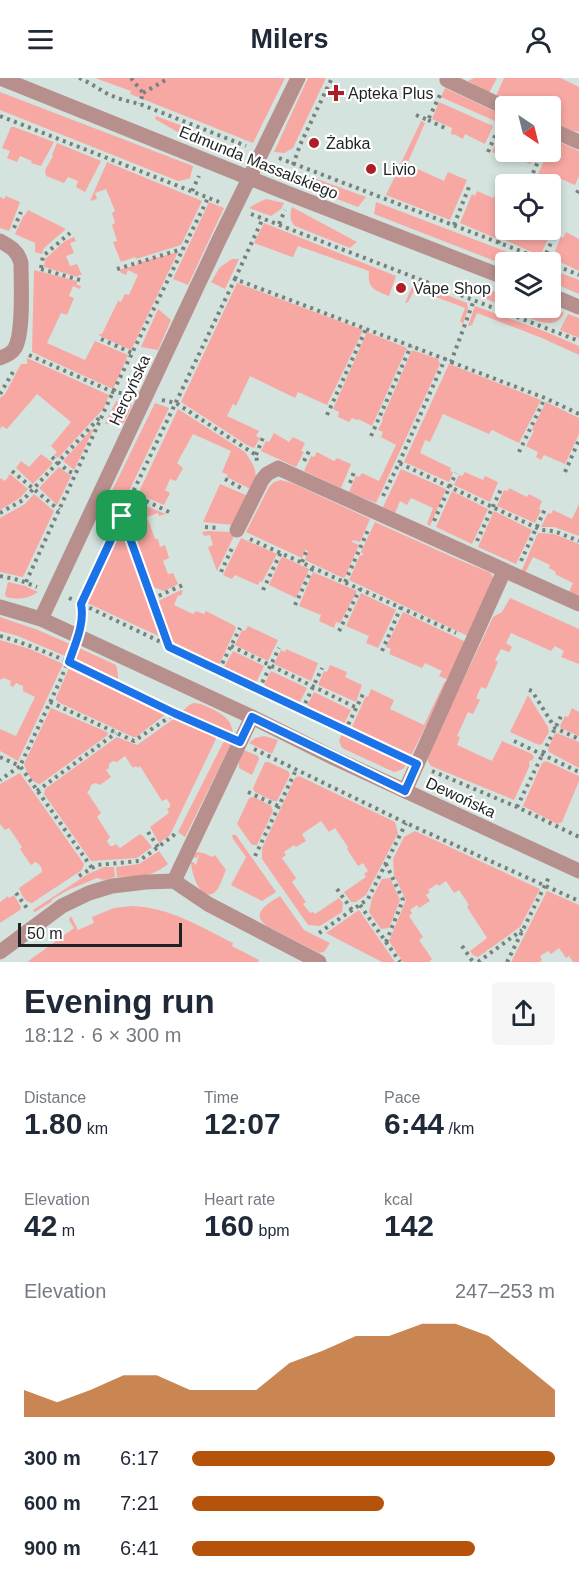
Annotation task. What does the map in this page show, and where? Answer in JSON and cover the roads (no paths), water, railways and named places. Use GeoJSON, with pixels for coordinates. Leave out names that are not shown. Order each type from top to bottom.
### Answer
{"type":"FeatureCollection","features":[{"type":"Feature","properties":{"kind":"street","name":"Edmunda Massalskiego"},"geometry":{"type":"LineString","coordinates":[[0,78],[495,274]]}},
{"type":"Feature","properties":{"kind":"street","name":"Hercyńska"},"geometry":{"type":"LineString","coordinates":[[41,619],[213,252],[298,78]]}},
{"type":"Feature","properties":{"kind":"street"},"geometry":{"type":"LineString","coordinates":[[447,80],[495,106]]}},
{"type":"Feature","properties":{"kind":"street"},"geometry":{"type":"LineString","coordinates":[[561,134],[579,142]]}},
{"type":"Feature","properties":{"kind":"street"},"geometry":{"type":"LineString","coordinates":[[0,242],[16,251],[20,255],[21,263],[20,332],[15,349],[0,358]]}},
{"type":"Feature","properties":{"kind":"street"},"geometry":{"type":"LineString","coordinates":[[561,300],[579,307]]}},
{"type":"Feature","properties":{"kind":"street"},"geometry":{"type":"LineString","coordinates":[[240,537],[262,480],[278,468],[579,604]]}},
{"type":"Feature","properties":{"kind":"street"},"geometry":{"type":"LineString","coordinates":[[405,791],[473,641],[509,574]]}},
{"type":"Feature","properties":{"kind":"street","name":"Dewońska"},"geometry":{"type":"LineString","coordinates":[[0,607],[41,619],[579,871]]}},
{"type":"Feature","properties":{"kind":"street"},"geometry":{"type":"LineString","coordinates":[[174,881],[252,717]]}},
{"type":"Feature","properties":{"kind":"street"},"geometry":{"type":"LineString","coordinates":[[0,952],[62,906],[89,893],[112,886],[174,881],[208,904],[319,962]]}},
{"type":"Feature","properties":{"kind":"place","name":"Apteka Plus"},"geometry":{"type":"Point","coordinates":[336,93]}},
{"type":"Feature","properties":{"kind":"place","name":"Żabka"},"geometry":{"type":"Point","coordinates":[314,143]}},
{"type":"Feature","properties":{"kind":"place","name":"Livio"},"geometry":{"type":"Point","coordinates":[371,169]}},
{"type":"Feature","properties":{"kind":"place","name":"Vape Shop"},"geometry":{"type":"Point","coordinates":[401,288]}}]}
